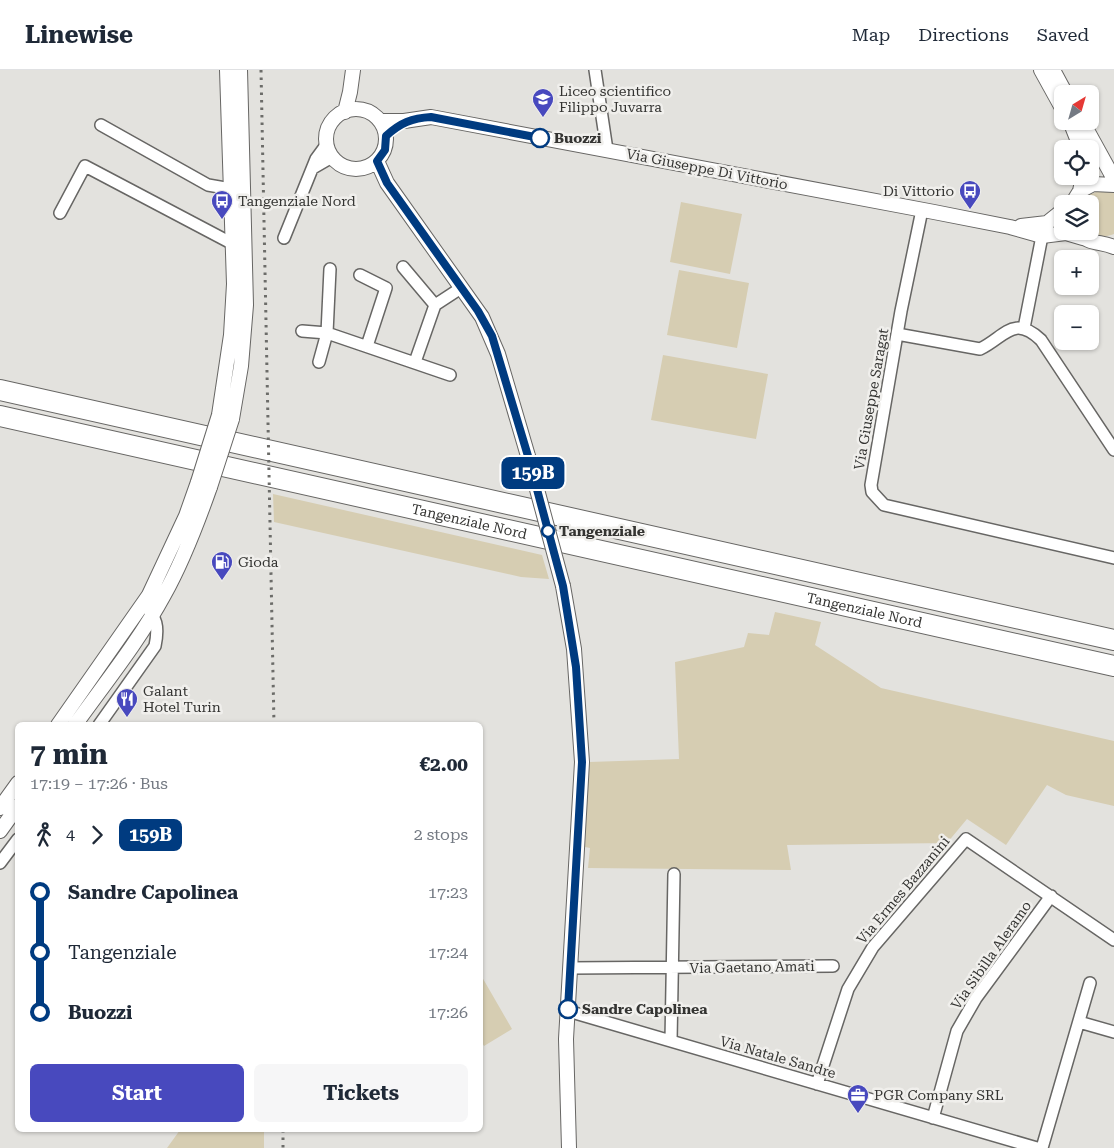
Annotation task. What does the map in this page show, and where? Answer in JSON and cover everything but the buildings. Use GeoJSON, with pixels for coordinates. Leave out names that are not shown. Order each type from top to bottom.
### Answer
{"type":"FeatureCollection","features":[{"type":"Feature","properties":{"kind":"highway","name":"Tangenziale Nord"},"geometry":{"type":"LineString","coordinates":[[0,390],[1114,640]]}},
{"type":"Feature","properties":{"kind":"highway","name":"Tangenziale Nord"},"geometry":{"type":"LineString","coordinates":[[0,416],[1114,666]]}},
{"type":"Feature","properties":{"kind":"street"},"geometry":{"type":"LineString","coordinates":[[226,417],[231,335],[233,244],[227,70]]}},
{"type":"Feature","properties":{"kind":"street"},"geometry":{"type":"LineString","coordinates":[[77,722],[148,609],[167,557],[204,484],[242,366],[246,305],[240,70]]}},
{"type":"Feature","properties":{"kind":"street"},"geometry":{"type":"LineString","coordinates":[[595,70],[607,150]]}},
{"type":"Feature","properties":{"kind":"street"},"geometry":{"type":"LineString","coordinates":[[1041,70],[1054,94]]}},
{"type":"Feature","properties":{"kind":"street"},"geometry":{"type":"LineString","coordinates":[[1053,70],[1061,85]]}},
{"type":"Feature","properties":{"kind":"street"},"geometry":{"type":"LineString","coordinates":[[345,112],[353,72]]}},
{"type":"Feature","properties":{"kind":"street"},"geometry":{"type":"LineString","coordinates":[[353,72],[360,96],[368,112]]}},
{"type":"Feature","properties":{"kind":"street"},"geometry":{"type":"LineString","coordinates":[[354,109],[368,112],[380,121],[386,136],[385,150],[372,164],[347,168],[329,150],[328,128],[338,116],[345,112],[354,109]]}},
{"type":"Feature","properties":{"kind":"street","name":"Via Giuseppe Di Vittorio"},"geometry":{"type":"LineString","coordinates":[[380,121],[404,121],[431,117],[1010,227],[1042,236],[1054,234]]}},
{"type":"Feature","properties":{"kind":"street"},"geometry":{"type":"LineString","coordinates":[[386,136],[404,121]]}},
{"type":"Feature","properties":{"kind":"street"},"geometry":{"type":"LineString","coordinates":[[101,125],[208,185],[231,189]]}},
{"type":"Feature","properties":{"kind":"street"},"geometry":{"type":"LineString","coordinates":[[1087,130],[1114,178]]}},
{"type":"Feature","properties":{"kind":"street"},"geometry":{"type":"LineString","coordinates":[[284,238],[316,159],[329,150]]}},
{"type":"Feature","properties":{"kind":"street"},"geometry":{"type":"LineString","coordinates":[[372,164],[482,317],[492,336],[528,456],[563,586],[575,658],[582,762],[568,1010],[569,1148]]}},
{"type":"Feature","properties":{"kind":"street"},"geometry":{"type":"LineString","coordinates":[[60,213],[85,166],[233,244]]}},
{"type":"Feature","properties":{"kind":"street","name":"Via Giuseppe Di Vittorio"},"geometry":{"type":"LineString","coordinates":[[1079,195],[1092,184],[1114,185]]}},
{"type":"Feature","properties":{"kind":"street","name":"Via Giuseppe Saragat"},"geometry":{"type":"LineString","coordinates":[[922,210],[897,334],[871,486],[872,492],[879,502],[884,505],[1114,558]]}},
{"type":"Feature","properties":{"kind":"street","name":"Via Giuseppe Di Vittorio"},"geometry":{"type":"LineString","coordinates":[[1010,227],[1047,223],[1054,217]]}},
{"type":"Feature","properties":{"kind":"street"},"geometry":{"type":"LineString","coordinates":[[1024,328],[1042,236]]}},
{"type":"Feature","properties":{"kind":"street","name":"Via Giuseppe Di Vittorio"},"geometry":{"type":"LineString","coordinates":[[1087,240],[1094,244],[1112,244]]}},
{"type":"Feature","properties":{"kind":"street"},"geometry":{"type":"LineString","coordinates":[[402,267],[436,305]]}},
{"type":"Feature","properties":{"kind":"street"},"geometry":{"type":"LineString","coordinates":[[320,362],[327,333],[330,269]]}},
{"type":"Feature","properties":{"kind":"street"},"geometry":{"type":"LineString","coordinates":[[360,275],[386,288],[366,346]]}},
{"type":"Feature","properties":{"kind":"street"},"geometry":{"type":"LineString","coordinates":[[416,362],[436,305],[461,288]]}},
{"type":"Feature","properties":{"kind":"street"},"geometry":{"type":"LineString","coordinates":[[897,334],[980,350],[989,345],[1002,332],[1024,328],[1041,340],[1114,450]]}},
{"type":"Feature","properties":{"kind":"street"},"geometry":{"type":"LineString","coordinates":[[302,331],[327,333],[416,362],[450,376]]}},
{"type":"Feature","properties":{"kind":"street"},"geometry":{"type":"LineString","coordinates":[[60,722],[148,609]]}},
{"type":"Feature","properties":{"kind":"street"},"geometry":{"type":"LineString","coordinates":[[101,722],[155,646],[158,627],[156,619],[148,609]]}},
{"type":"Feature","properties":{"kind":"street"},"geometry":{"type":"LineString","coordinates":[[0,808],[15,787]]}},
{"type":"Feature","properties":{"kind":"street"},"geometry":{"type":"LineString","coordinates":[[0,830],[15,810]]}},
{"type":"Feature","properties":{"kind":"street","name":"Via Ermes Bazzanini"},"geometry":{"type":"LineString","coordinates":[[817,1084],[848,989],[862,964],[873,947],[966,839],[1051,896]]}},
{"type":"Feature","properties":{"kind":"street"},"geometry":{"type":"LineString","coordinates":[[0,863],[15,843]]}},
{"type":"Feature","properties":{"kind":"street","name":"Via Gaetano Amati"},"geometry":{"type":"LineString","coordinates":[[671,1041],[674,874]]}},
{"type":"Feature","properties":{"kind":"street"},"geometry":{"type":"LineString","coordinates":[[1051,896],[1114,940]]}},
{"type":"Feature","properties":{"kind":"street","name":"Via Sibilla Aleramo"},"geometry":{"type":"LineString","coordinates":[[933,1118],[957,1032],[976,998],[1051,896]]}},
{"type":"Feature","properties":{"kind":"street","name":"Via Gaetano Amati"},"geometry":{"type":"LineString","coordinates":[[570,968],[832,966]]}},
{"type":"Feature","properties":{"kind":"street"},"geometry":{"type":"LineString","coordinates":[[1042,1148],[1090,983]]}},
{"type":"Feature","properties":{"kind":"street","name":"Via Natale Sandre"},"geometry":{"type":"LineString","coordinates":[[568,1010],[1037,1148]]}},
{"type":"Feature","properties":{"kind":"street"},"geometry":{"type":"LineString","coordinates":[[1079,1022],[1114,1032]]}},
{"type":"Feature","properties":{"kind":"shaded area"},"geometry":{"type":"Polygon","coordinates":[[[1105,190],[1114,193],[1114,234],[1099,236],[1099,195],[1090,195],[1105,190]]]}},
{"type":"Feature","properties":{"kind":"shaded area"},"geometry":{"type":"Polygon","coordinates":[[[681,202],[742,214],[730,274],[670,262],[681,202]]]}},
{"type":"Feature","properties":{"kind":"shaded area"},"geometry":{"type":"Polygon","coordinates":[[[679,270],[749,283],[737,348],[667,335],[679,270]]]}},
{"type":"Feature","properties":{"kind":"shaded area"},"geometry":{"type":"Polygon","coordinates":[[[663,355],[768,374],[756,439],[651,420],[663,355]]]}},
{"type":"Feature","properties":{"kind":"shaded area"},"geometry":{"type":"Polygon","coordinates":[[[273,494],[542,555],[549,579],[521,577],[274,522],[273,494]]]}},
{"type":"Feature","properties":{"kind":"shaded area"},"geometry":{"type":"Polygon","coordinates":[[[775,612],[821,622],[815,645],[881,688],[1114,741],[1114,806],[1066,795],[1047,785],[1006,845],[967,819],[947,843],[787,845],[791,870],[588,868],[590,848],[585,847],[589,762],[679,759],[675,662],[744,647],[748,633],[769,635],[775,612]]]}},
{"type":"Feature","properties":{"kind":"shaded area"},"geometry":{"type":"Polygon","coordinates":[[[483,979],[512,1029],[484,1046],[483,1044],[483,979]]]}},
{"type":"Feature","properties":{"kind":"shaded area"},"geometry":{"type":"Polygon","coordinates":[[[179,1132],[264,1132],[264,1148],[167,1148],[179,1132]]]}},
{"type":"Feature","properties":{"kind":"railway"},"geometry":{"type":"LineString","coordinates":[[261,70],[274,722]]}},
{"type":"Feature","properties":{"kind":"railway"},"geometry":{"type":"LineString","coordinates":[[283,1132],[283,1148]]}},
{"type":"Feature","properties":{"kind":"bus line","name":"159B"},"geometry":{"type":"LineString","coordinates":[[540,138],[431,117],[417,118],[404,121],[386,136],[385,150],[377,161],[387,183],[478,311],[492,336],[528,456],[563,586],[570,619],[576,667],[581,721],[582,762],[578,864],[568,1009]]}},
{"type":"Feature","properties":{"kind":"place","name":"Liceo scientifico Filippo Juvarra"},"geometry":{"type":"Point","coordinates":[543,118]}},
{"type":"Feature","properties":{"kind":"place","name":"Buozzi"},"geometry":{"type":"Point","coordinates":[540,138]}},
{"type":"Feature","properties":{"kind":"place","name":"Di Vittorio"},"geometry":{"type":"Point","coordinates":[970,210]}},
{"type":"Feature","properties":{"kind":"place","name":"Tangenziale Nord"},"geometry":{"type":"Point","coordinates":[222,220]}},
{"type":"Feature","properties":{"kind":"place","name":"Tangenziale"},"geometry":{"type":"Point","coordinates":[548,531]}},
{"type":"Feature","properties":{"kind":"place","name":"Gioda"},"geometry":{"type":"Point","coordinates":[222,581]}},
{"type":"Feature","properties":{"kind":"place","name":"Galant Hotel Turin"},"geometry":{"type":"Point","coordinates":[127,718]}},
{"type":"Feature","properties":{"kind":"place","name":"Sandre Capolinea"},"geometry":{"type":"Point","coordinates":[568,1009]}},
{"type":"Feature","properties":{"kind":"place","name":"PGR Company SRL"},"geometry":{"type":"Point","coordinates":[858,1114]}}]}
